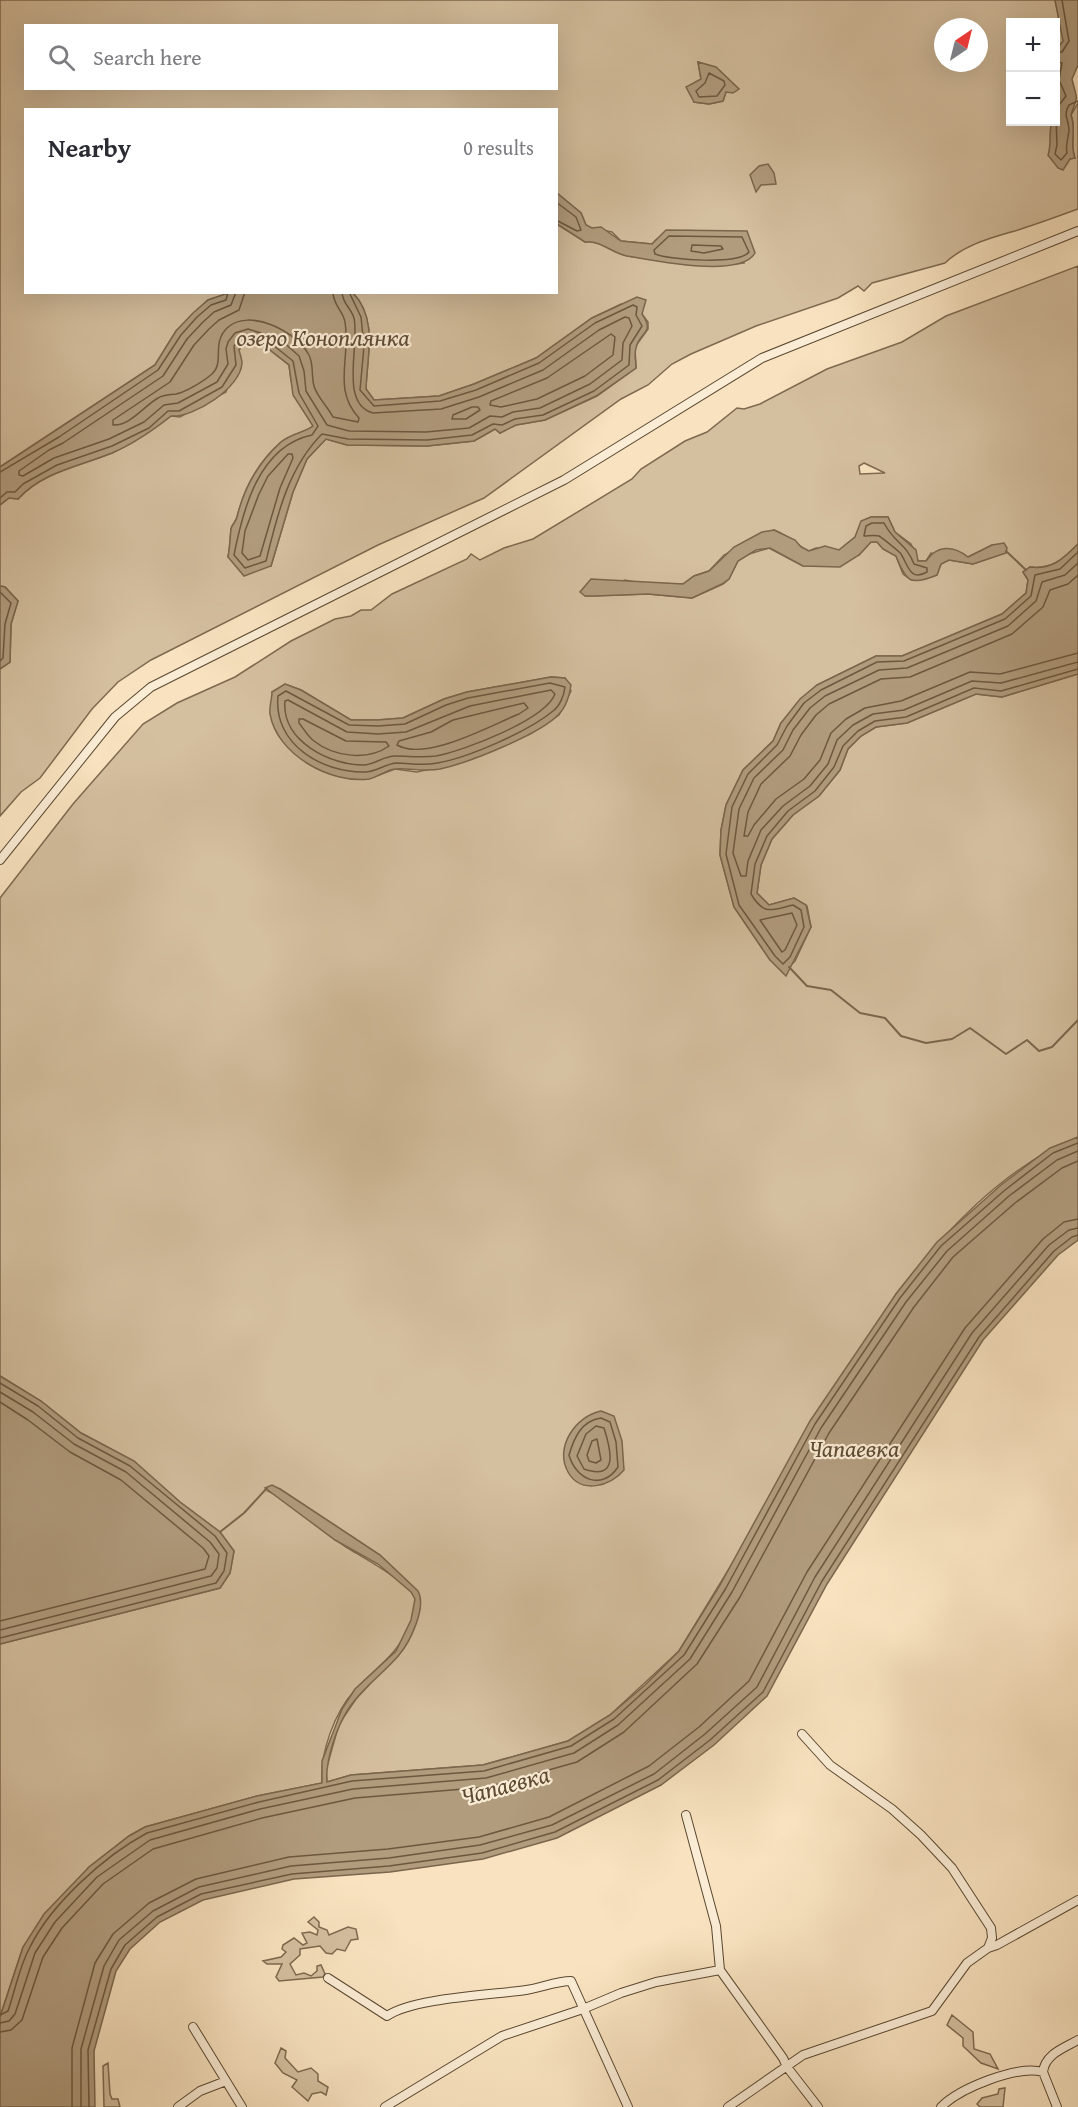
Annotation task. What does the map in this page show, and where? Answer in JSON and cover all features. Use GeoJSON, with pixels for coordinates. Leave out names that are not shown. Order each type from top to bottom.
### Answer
{"type":"FeatureCollection","features":[{"type":"Feature","properties":{"kind":"street"},"geometry":{"type":"LineString","coordinates":[[0,860],[115,717],[151,687],[564,480],[762,358],[1078,231]]}},
{"type":"Feature","properties":{"kind":"street"},"geometry":{"type":"LineString","coordinates":[[802,1734],[823,1759],[850,1781],[892,1809],[952,1868],[991,1928],[992,1938],[988,1948]]}},
{"type":"Feature","properties":{"kind":"street"},"geometry":{"type":"LineString","coordinates":[[686,1815],[716,1926],[720,1970],[783,2058],[787,2067],[818,2107]]}},
{"type":"Feature","properties":{"kind":"street"},"geometry":{"type":"LineString","coordinates":[[728,2107],[803,2055],[932,2011],[960,1971],[988,1948],[1078,1900]]}},
{"type":"Feature","properties":{"kind":"street"},"geometry":{"type":"LineString","coordinates":[[386,2107],[502,2036],[656,1982],[720,1970]]}},
{"type":"Feature","properties":{"kind":"street"},"geometry":{"type":"LineString","coordinates":[[328,1978],[387,2016],[400,2008],[523,1991],[571,1981],[628,2107]]}},
{"type":"Feature","properties":{"kind":"street"},"geometry":{"type":"LineString","coordinates":[[193,2027],[242,2107]]}},
{"type":"Feature","properties":{"kind":"street"},"geometry":{"type":"LineString","coordinates":[[1057,2107],[1043,2072],[1044,2063],[1050,2056],[1078,2040]]}},
{"type":"Feature","properties":{"kind":"street"},"geometry":{"type":"LineString","coordinates":[[941,2107],[951,2097],[1019,2070],[1043,2072]]}},
{"type":"Feature","properties":{"kind":"street"},"geometry":{"type":"LineString","coordinates":[[178,2107],[200,2091],[226,2081]]}},
{"type":"Feature","properties":{"kind":"shaded area"},"geometry":{"type":"Polygon","coordinates":[[[0,0],[1055,0],[1059,18],[1006,18],[1006,126],[1052,126],[1051,145],[1069,159],[1075,158],[1071,115],[1078,103],[1078,209],[981,241],[962,250],[945,263],[872,283],[864,291],[858,286],[838,298],[756,326],[672,364],[648,385],[621,399],[484,498],[378,545],[151,660],[118,682],[92,709],[40,778],[21,792],[0,816],[0,669],[10,662],[11,624],[18,601],[5,587],[0,586],[0,505],[9,498],[18,499],[38,482],[112,453],[143,436],[171,416],[180,417],[226,392],[239,350],[243,344],[251,342],[266,347],[289,365],[291,381],[313,426],[285,439],[265,458],[248,486],[232,527],[228,557],[271,566],[293,492],[307,459],[326,439],[347,445],[427,446],[474,441],[495,429],[500,433],[516,425],[545,420],[597,396],[636,368],[635,347],[648,329],[648,322],[642,314],[621,304],[592,318],[536,358],[474,384],[439,396],[374,400],[366,389],[369,338],[366,314],[354,294],[558,294],[558,225],[585,242],[597,243],[628,256],[700,265],[744,263],[722,232],[675,231],[666,234],[652,244],[621,241],[612,232],[586,225],[581,213],[558,194],[558,108],[24,108],[24,294],[228,294],[208,300],[176,331],[155,365],[0,467],[0,0]],[[698,62],[701,79],[697,83],[694,102],[709,104],[723,101],[726,92],[738,89],[716,68],[698,62]]]}},
{"type":"Feature","properties":{"kind":"shaded area"},"geometry":{"type":"Polygon","coordinates":[[[1060,23],[1064,41],[1060,46],[1060,23]]]}},
{"type":"Feature","properties":{"kind":"shaded area"},"geometry":{"type":"Polygon","coordinates":[[[1078,266],[1078,544],[1057,562],[1045,567],[1030,567],[1023,572],[1028,580],[1026,593],[1002,614],[902,656],[876,656],[817,685],[781,723],[773,741],[743,770],[726,805],[721,830],[720,855],[734,907],[770,960],[789,967],[795,961],[811,927],[807,906],[794,898],[769,905],[757,893],[761,865],[772,839],[793,815],[819,796],[840,770],[848,749],[861,736],[876,727],[907,723],[976,694],[1002,697],[1078,674],[1078,1137],[1025,1165],[977,1204],[934,1248],[896,1294],[679,1651],[610,1715],[568,1741],[483,1765],[351,1775],[327,1782],[326,1770],[339,1724],[356,1699],[404,1647],[420,1609],[412,1586],[380,1555],[280,1489],[268,1491],[404,1585],[416,1601],[410,1625],[392,1654],[347,1699],[326,1746],[322,1783],[257,1796],[145,1827],[129,1836],[89,1867],[23,1947],[0,2017],[0,1644],[220,1588],[230,1573],[234,1551],[220,1532],[180,1502],[134,1461],[81,1433],[41,1401],[0,1376],[0,898],[73,804],[143,724],[177,703],[235,677],[291,641],[335,619],[351,616],[361,610],[371,610],[392,594],[467,559],[471,554],[480,560],[504,548],[533,539],[632,479],[641,469],[685,441],[707,432],[737,408],[744,409],[760,404],[827,369],[902,342],[946,316],[1078,266]],[[864,463],[859,466],[860,474],[885,473],[864,463]],[[871,517],[862,521],[855,537],[839,550],[816,548],[809,551],[774,530],[724,555],[709,571],[694,576],[683,584],[639,583],[625,580],[585,596],[648,594],[692,598],[723,584],[729,579],[738,561],[746,555],[769,548],[803,566],[828,566],[859,555],[871,542],[877,542],[883,549],[896,556],[903,574],[911,580],[937,575],[941,564],[949,560],[973,564],[1005,553],[992,545],[968,557],[931,553],[926,561],[918,561],[911,544],[895,532],[888,517],[871,517]],[[551,677],[467,692],[444,699],[403,718],[351,720],[301,690],[285,684],[272,692],[369,779],[395,769],[417,772],[465,761],[491,751],[530,734],[559,715],[571,691],[565,678],[551,677]]]}},
{"type":"Feature","properties":{"kind":"shaded area"},"geometry":{"type":"Polygon","coordinates":[[[314,1917],[319,1922],[319,1927],[327,1930],[329,1935],[348,1927],[356,1929],[358,1939],[351,1940],[345,1951],[337,1949],[332,1954],[326,1953],[320,1946],[300,1949],[300,1955],[290,1964],[296,1975],[304,1973],[311,1976],[317,1971],[317,1966],[321,1965],[325,1974],[323,1977],[279,1981],[276,1977],[282,1964],[267,1964],[263,1961],[281,1957],[286,1952],[282,1949],[283,1945],[294,1938],[303,1945],[307,1943],[302,1933],[310,1932],[317,1935],[318,1930],[308,1922],[314,1917]]]}},
{"type":"Feature","properties":{"kind":"shaded area"},"geometry":{"type":"Polygon","coordinates":[[[952,2015],[973,2032],[974,2049],[990,2054],[998,2069],[981,2063],[963,2046],[963,2038],[947,2025],[952,2015]]]}},
{"type":"Feature","properties":{"kind":"shaded area"},"geometry":{"type":"Polygon","coordinates":[[[281,2048],[286,2051],[285,2058],[298,2072],[311,2068],[318,2074],[318,2081],[328,2087],[326,2095],[321,2092],[312,2094],[308,2101],[292,2087],[297,2080],[283,2073],[275,2063],[281,2048]]]}},
{"type":"Feature","properties":{"kind":"shaded area"},"geometry":{"type":"Polygon","coordinates":[[[108,2063],[110,2094],[112,2099],[118,2099],[120,2107],[104,2107],[103,2066],[108,2063]]]}},
{"type":"Feature","properties":{"kind":"shaded area"},"geometry":{"type":"Polygon","coordinates":[[[1005,2088],[1003,2107],[980,2107],[977,2104],[982,2098],[998,2094],[999,2089],[1005,2088]]]}},
{"type":"Feature","properties":{"kind":"water"},"geometry":{"type":"Polygon","coordinates":[[[1055,0],[1078,0],[1078,65],[1072,79],[1076,98],[1071,115],[1075,158],[1070,159],[1063,170],[1058,168],[1048,155],[1051,126],[1060,126],[1060,45],[1063,41],[1055,0]]]}},
{"type":"Feature","properties":{"kind":"water"},"geometry":{"type":"Polygon","coordinates":[[[698,62],[716,67],[739,89],[733,93],[726,92],[723,101],[709,104],[694,102],[686,87],[701,79],[698,62]]]}},
{"type":"Feature","properties":{"kind":"water"},"geometry":{"type":"Polygon","coordinates":[[[768,164],[774,173],[776,184],[761,185],[756,192],[750,175],[759,166],[768,164]]]}},
{"type":"Feature","properties":{"kind":"water"},"geometry":{"type":"Polygon","coordinates":[[[558,194],[581,213],[586,225],[592,228],[601,227],[621,241],[652,244],[666,230],[747,231],[755,253],[746,261],[732,265],[695,266],[627,256],[596,243],[585,242],[558,225],[558,194]]]}},
{"type":"Feature","properties":{"kind":"water","name":"озеро Коноплянка"},"geometry":{"type":"Polygon","coordinates":[[[225,294],[354,294],[366,314],[369,351],[366,389],[374,400],[439,396],[474,384],[536,358],[592,318],[637,297],[646,300],[642,314],[647,329],[636,348],[636,368],[596,396],[545,420],[516,425],[500,433],[495,429],[474,441],[427,446],[347,445],[326,439],[307,459],[293,492],[271,566],[244,576],[228,557],[231,529],[248,486],[265,458],[281,442],[313,426],[293,395],[289,365],[266,347],[251,342],[243,344],[239,350],[242,363],[240,373],[234,382],[214,400],[191,412],[171,416],[128,445],[50,476],[38,482],[18,499],[9,498],[0,505],[0,467],[155,365],[176,331],[208,300],[225,294]]]}},
{"type":"Feature","properties":{"kind":"water"},"geometry":{"type":"Polygon","coordinates":[[[871,517],[888,517],[895,532],[916,550],[918,561],[926,561],[935,552],[946,548],[957,550],[968,557],[992,545],[1004,543],[1007,548],[1006,553],[973,564],[949,560],[941,564],[937,575],[915,581],[903,571],[896,556],[883,549],[877,542],[871,542],[859,555],[840,567],[803,566],[770,548],[756,550],[738,561],[729,579],[692,598],[648,594],[585,596],[580,592],[591,579],[683,584],[694,576],[709,571],[734,547],[762,532],[774,530],[795,540],[809,551],[825,546],[839,550],[855,537],[861,521],[871,517]]]}},
{"type":"Feature","properties":{"kind":"water"},"geometry":{"type":"Polygon","coordinates":[[[1078,544],[1078,674],[1002,697],[976,694],[907,723],[876,727],[861,736],[848,749],[840,770],[819,796],[793,815],[772,839],[761,865],[757,893],[769,905],[794,898],[806,905],[811,927],[786,976],[770,960],[734,907],[720,855],[721,830],[726,805],[743,770],[773,741],[781,723],[800,699],[817,685],[876,656],[902,656],[1002,614],[1026,593],[1028,580],[1023,572],[1030,567],[1045,567],[1057,562],[1078,544]]]}},
{"type":"Feature","properties":{"kind":"water"},"geometry":{"type":"Polygon","coordinates":[[[0,586],[5,587],[18,601],[11,624],[10,662],[0,669],[0,586]]]}},
{"type":"Feature","properties":{"kind":"water"},"geometry":{"type":"Polygon","coordinates":[[[551,677],[565,678],[571,685],[566,704],[550,722],[521,739],[452,766],[434,770],[395,769],[369,779],[338,777],[308,764],[283,742],[270,714],[272,692],[285,684],[301,690],[351,720],[377,720],[403,718],[444,699],[467,692],[551,677]]]}},
{"type":"Feature","properties":{"kind":"water","name":"Чапаевка"},"geometry":{"type":"Polygon","coordinates":[[[1078,1137],[1078,1240],[1058,1255],[983,1340],[827,1584],[767,1696],[714,1745],[661,1785],[557,1838],[483,1859],[390,1872],[294,1879],[203,1900],[160,1922],[130,1949],[116,1971],[94,2051],[95,2107],[0,2107],[0,2017],[23,1947],[44,1914],[89,1867],[129,1836],[145,1827],[257,1796],[322,1783],[322,1761],[342,1709],[355,1689],[396,1651],[411,1620],[415,1599],[411,1592],[378,1564],[335,1540],[265,1488],[272,1485],[280,1489],[380,1555],[418,1591],[420,1598],[416,1624],[403,1649],[360,1694],[345,1715],[330,1754],[327,1782],[351,1775],[483,1765],[568,1741],[610,1715],[645,1685],[679,1651],[720,1585],[810,1421],[896,1294],[937,1242],[1001,1185],[1050,1148],[1078,1137]]]}},
{"type":"Feature","properties":{"kind":"water"},"geometry":{"type":"Polygon","coordinates":[[[0,1376],[41,1401],[81,1433],[134,1461],[180,1502],[220,1532],[234,1551],[230,1573],[220,1588],[0,1644],[0,1376]]]}},
{"type":"Feature","properties":{"kind":"water"},"geometry":{"type":"Polygon","coordinates":[[[601,1411],[614,1416],[622,1441],[624,1470],[604,1484],[588,1486],[580,1484],[568,1472],[564,1462],[564,1453],[570,1434],[576,1426],[583,1419],[601,1411]]]}},
{"type":"Feature","properties":{"kind":"waterway"},"geometry":{"type":"LineString","coordinates":[[1006,551],[1026,570]]}},
{"type":"Feature","properties":{"kind":"waterway"},"geometry":{"type":"LineString","coordinates":[[789,967],[807,986],[831,990],[860,1013],[885,1018],[901,1036],[926,1043],[952,1039],[970,1028],[1006,1054],[1027,1040],[1039,1051],[1052,1047],[1078,1020]]}},
{"type":"Feature","properties":{"kind":"waterway"},"geometry":{"type":"LineString","coordinates":[[220,1532],[244,1513],[267,1488]]}}]}
